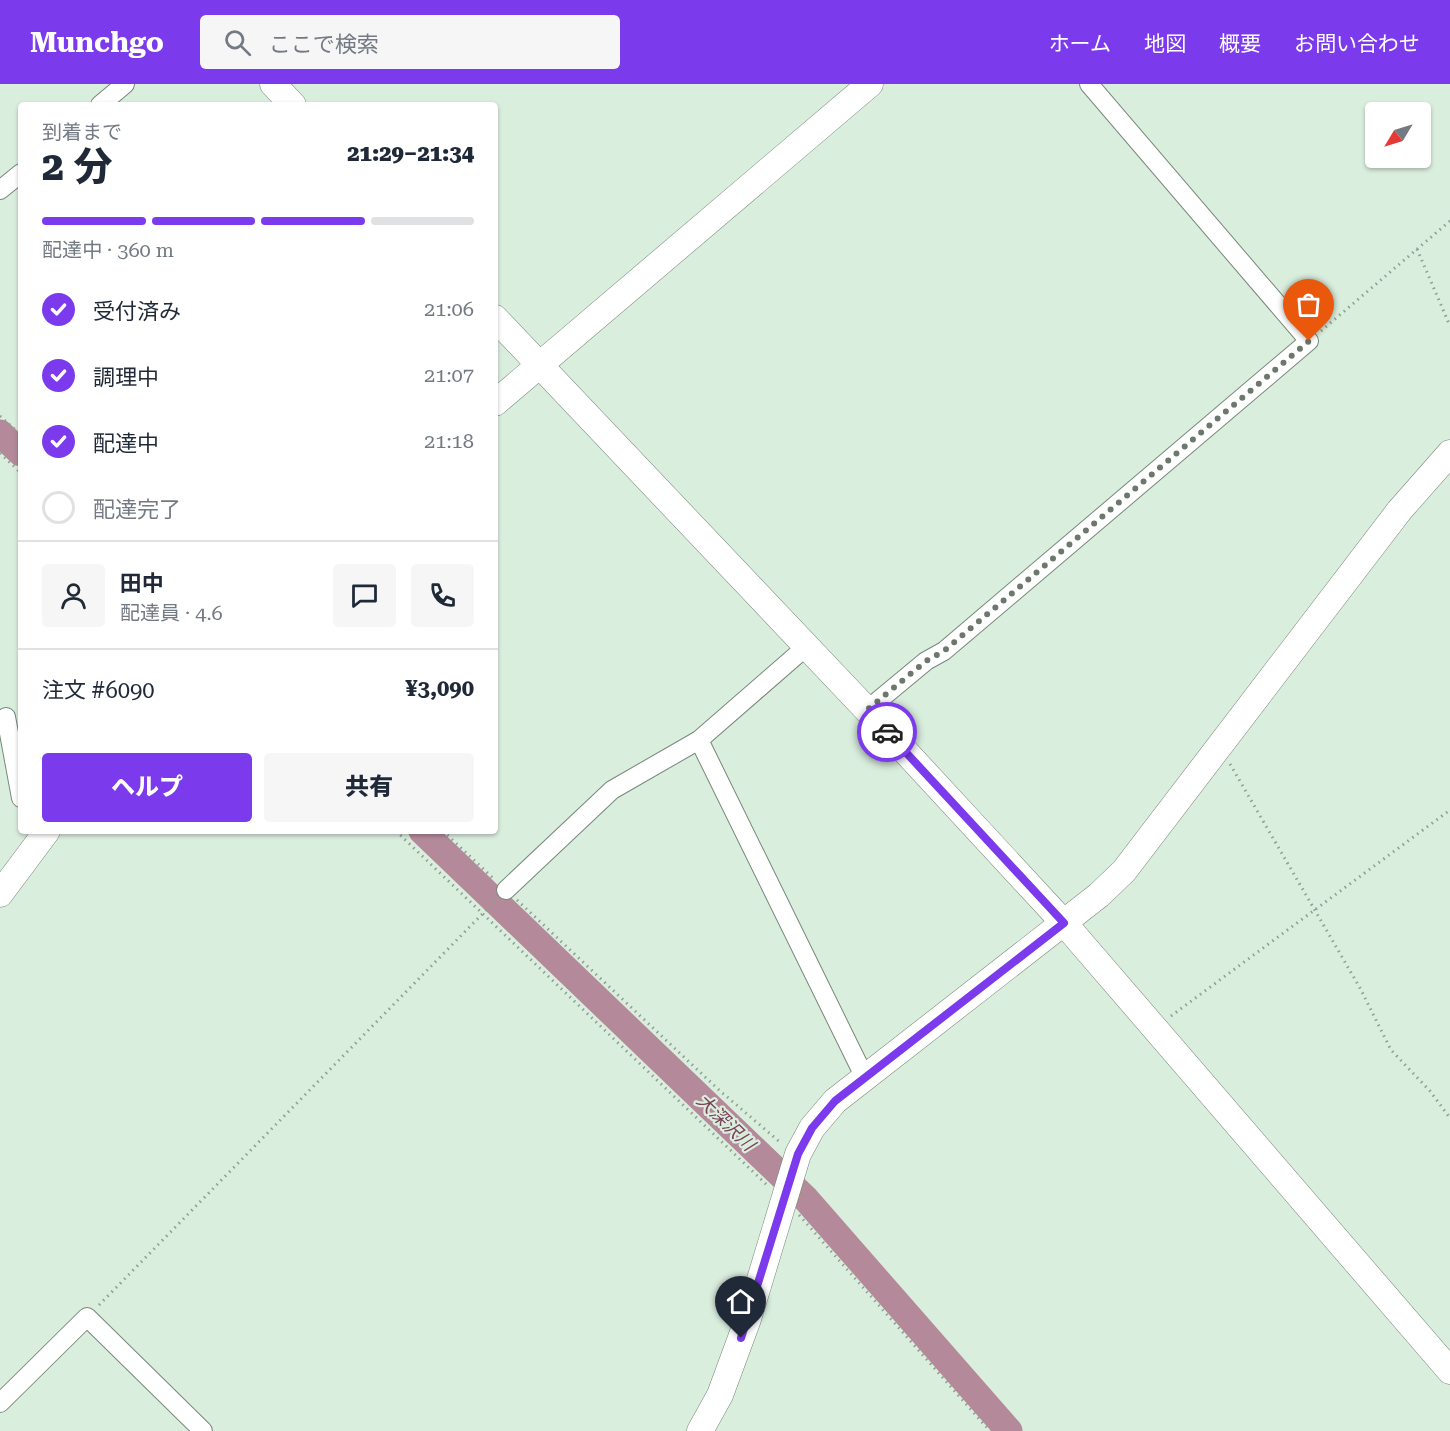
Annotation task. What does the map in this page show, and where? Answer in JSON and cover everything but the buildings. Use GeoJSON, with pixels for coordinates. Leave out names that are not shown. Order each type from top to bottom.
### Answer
{"type":"FeatureCollection","features":[{"type":"Feature","properties":{"kind":"street"},"geometry":{"type":"LineString","coordinates":[[104,102],[125,84]]}},
{"type":"Feature","properties":{"kind":"street"},"geometry":{"type":"LineString","coordinates":[[273,84],[290,102]]}},
{"type":"Feature","properties":{"kind":"street"},"geometry":{"type":"LineString","coordinates":[[498,400],[870,84]]}},
{"type":"Feature","properties":{"kind":"street"},"geometry":{"type":"LineString","coordinates":[[867,710],[926,661],[944,651],[1309,341],[1089,84]]}},
{"type":"Feature","properties":{"kind":"street"},"geometry":{"type":"LineString","coordinates":[[0,190],[18,175]]}},
{"type":"Feature","properties":{"kind":"street"},"geometry":{"type":"LineString","coordinates":[[498,321],[807,646],[1064,923],[1450,1371]]}},
{"type":"Feature","properties":{"kind":"street"},"geometry":{"type":"LineString","coordinates":[[700,1431],[720,1395],[744,1330],[799,1151],[812,1128],[835,1101],[1064,923],[1124,871],[1399,511],[1450,453]]}},
{"type":"Feature","properties":{"kind":"street"},"geometry":{"type":"LineString","coordinates":[[506,890],[612,790],[699,740],[807,646]]}},
{"type":"Feature","properties":{"kind":"street"},"geometry":{"type":"LineString","coordinates":[[6,717],[18,782]]}},
{"type":"Feature","properties":{"kind":"street"},"geometry":{"type":"LineString","coordinates":[[699,740],[865,1078]]}},
{"type":"Feature","properties":{"kind":"street"},"geometry":{"type":"LineString","coordinates":[[0,894],[43,834]]}},
{"type":"Feature","properties":{"kind":"street"},"geometry":{"type":"LineString","coordinates":[[0,1403],[87,1317],[203,1431]]}},
{"type":"Feature","properties":{"kind":"path"},"geometry":{"type":"LineString","coordinates":[[1309,341],[1450,221]]}},
{"type":"Feature","properties":{"kind":"path"},"geometry":{"type":"LineString","coordinates":[[1417,249],[1450,326]]}},
{"type":"Feature","properties":{"kind":"path"},"geometry":{"type":"LineString","coordinates":[[0,416],[18,432]]}},
{"type":"Feature","properties":{"kind":"path"},"geometry":{"type":"LineString","coordinates":[[0,453],[18,470]]}},
{"type":"Feature","properties":{"kind":"path"},"geometry":{"type":"LineString","coordinates":[[1220,747],[1315,910],[1391,1050],[1430,1091],[1450,1118]]}},
{"type":"Feature","properties":{"kind":"path"},"geometry":{"type":"LineString","coordinates":[[1155,1028],[1450,810]]}},
{"type":"Feature","properties":{"kind":"path"},"geometry":{"type":"LineString","coordinates":[[399,834],[802,1218],[990,1431]]}},
{"type":"Feature","properties":{"kind":"path"},"geometry":{"type":"LineString","coordinates":[[446,834],[719,1090],[777,1141],[799,1151]]}},
{"type":"Feature","properties":{"kind":"path"},"geometry":{"type":"LineString","coordinates":[[87,1317],[482,914]]}},
{"type":"Feature","properties":{"kind":"waterway","name":"大深沢川"},"geometry":{"type":"LineString","coordinates":[[0,433],[18,450]]}},
{"type":"Feature","properties":{"kind":"waterway","name":"大深沢川"},"geometry":{"type":"LineString","coordinates":[[425,834],[805,1198],[1009,1431]]}},
{"type":"Feature","properties":{"kind":"way so far"},"geometry":{"type":"LineString","coordinates":[[887,732],[867,710],[926,661],[944,651],[1309,341]]}},
{"type":"Feature","properties":{"kind":"route"},"geometry":{"type":"LineString","coordinates":[[741,1338],[798,1154],[812,1128],[835,1101],[1064,923],[887,732]]}}]}
